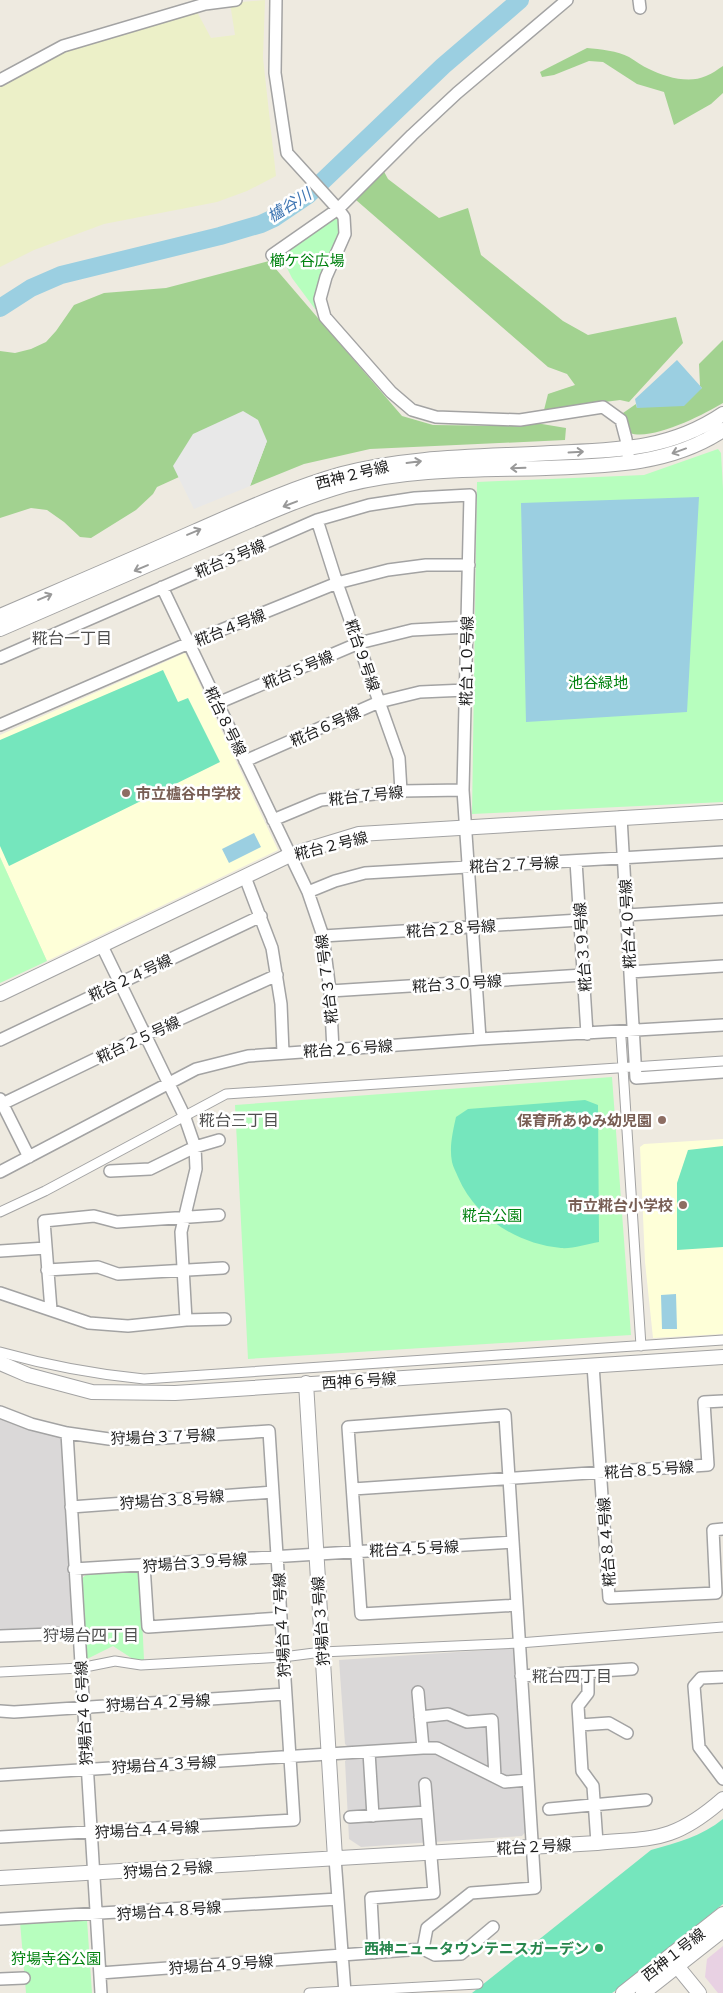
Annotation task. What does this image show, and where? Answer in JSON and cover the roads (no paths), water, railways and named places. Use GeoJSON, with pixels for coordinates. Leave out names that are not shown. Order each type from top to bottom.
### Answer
{"type":"FeatureCollection","features":[{"type":"Feature","properties":{"kind":"street"},"geometry":{"type":"LineString","coordinates":[[0,80],[63,46],[205,4],[236,0]]}},
{"type":"Feature","properties":{"kind":"street"},"geometry":{"type":"LineString","coordinates":[[276,0],[275,73],[287,153],[338,208],[344,217],[345,234],[326,277],[320,299],[325,316],[391,392],[412,410],[436,417],[520,420],[603,408],[621,420],[628,456]]}},
{"type":"Feature","properties":{"kind":"street"},"geometry":{"type":"LineString","coordinates":[[272,255],[338,208],[457,93],[567,0]]}},
{"type":"Feature","properties":{"kind":"street","name":"西神２号線"},"geometry":{"type":"LineString","coordinates":[[0,629],[291,503],[346,485],[390,476],[433,471],[606,466],[708,424],[723,414]]}},
{"type":"Feature","properties":{"kind":"street","name":"西神２号線"},"geometry":{"type":"LineString","coordinates":[[0,616],[286,492],[343,474],[432,459],[628,456],[677,453],[713,437],[723,430]]}},
{"type":"Feature","properties":{"kind":"street","name":"糀台３号線"},"geometry":{"type":"LineString","coordinates":[[0,658],[317,520],[369,505],[414,498],[470,496]]}},
{"type":"Feature","properties":{"kind":"street","name":"糀台１０号線"},"geometry":{"type":"LineString","coordinates":[[470,496],[463,790],[480,1039]]}},
{"type":"Feature","properties":{"kind":"street","name":"糀台９号線"},"geometry":{"type":"LineString","coordinates":[[317,520],[337,583],[399,758],[401,791]]}},
{"type":"Feature","properties":{"kind":"street","name":"糀台４号線"},"geometry":{"type":"LineString","coordinates":[[0,725],[337,583],[388,570],[426,565],[469,564]]}},
{"type":"Feature","properties":{"kind":"street","name":"糀台８号線"},"geometry":{"type":"LineString","coordinates":[[162,587],[290,855]]}},
{"type":"Feature","properties":{"kind":"street","name":"糀台５号線"},"geometry":{"type":"LineString","coordinates":[[218,703],[359,643],[412,630],[467,627]]}},
{"type":"Feature","properties":{"kind":"street","name":"糀台６号線"},"geometry":{"type":"LineString","coordinates":[[245,761],[379,702],[420,692],[466,690]]}},
{"type":"Feature","properties":{"kind":"street","name":"糀台７号線"},"geometry":{"type":"LineString","coordinates":[[273,820],[321,800],[401,791],[463,790]]}},
{"type":"Feature","properties":{"kind":"street","name":"糀台２号線"},"geometry":{"type":"LineString","coordinates":[[0,994],[290,855],[360,834],[723,812]]}},
{"type":"Feature","properties":{"kind":"street","name":"糀台４０号線"},"geometry":{"type":"LineString","coordinates":[[621,817],[636,1066]]}},
{"type":"Feature","properties":{"kind":"street","name":"糀台２７号線"},"geometry":{"type":"LineString","coordinates":[[308,892],[335,881],[365,873],[723,852]]}},
{"type":"Feature","properties":{"kind":"street","name":"糀台３７号線"},"geometry":{"type":"LineString","coordinates":[[290,855],[308,892],[323,936],[330,990],[333,1050]]}},
{"type":"Feature","properties":{"kind":"street","name":"糀台３９号線"},"geometry":{"type":"LineString","coordinates":[[576,861],[587,1034]]}},
{"type":"Feature","properties":{"kind":"street"},"geometry":{"type":"LineString","coordinates":[[244,877],[261,916],[272,948],[281,1004],[283,1053]]}},
{"type":"Feature","properties":{"kind":"street"},"geometry":{"type":"LineString","coordinates":[[627,915],[723,909]]}},
{"type":"Feature","properties":{"kind":"street","name":"糀台２４号線"},"geometry":{"type":"LineString","coordinates":[[0,1040],[261,916]]}},
{"type":"Feature","properties":{"kind":"street","name":"糀台２８号線"},"geometry":{"type":"LineString","coordinates":[[323,936],[580,920]]}},
{"type":"Feature","properties":{"kind":"street"},"geometry":{"type":"LineString","coordinates":[[102,946],[184,1115],[195,1147],[196,1169],[181,1232],[186,1320]]}},
{"type":"Feature","properties":{"kind":"street"},"geometry":{"type":"LineString","coordinates":[[630,972],[723,966]]}},
{"type":"Feature","properties":{"kind":"street","name":"糀台２５号線"},"geometry":{"type":"LineString","coordinates":[[1,1103],[145,1034],[277,975]]}},
{"type":"Feature","properties":{"kind":"street","name":"糀台３０号線"},"geometry":{"type":"LineString","coordinates":[[330,990],[584,975]]}},
{"type":"Feature","properties":{"kind":"street","name":"糀台２６号線"},"geometry":{"type":"LineString","coordinates":[[0,1172],[196,1069],[227,1060],[283,1053],[480,1039],[723,1025]]}},
{"type":"Feature","properties":{"kind":"street"},"geometry":{"type":"LineString","coordinates":[[621,1038],[641,1346]]}},
{"type":"Feature","properties":{"kind":"street"},"geometry":{"type":"LineString","coordinates":[[0,1212],[45,1191],[226,1094],[723,1060]]}},
{"type":"Feature","properties":{"kind":"street"},"geometry":{"type":"LineString","coordinates":[[636,1066],[636,1078],[723,1072]]}},
{"type":"Feature","properties":{"kind":"street"},"geometry":{"type":"LineString","coordinates":[[1,1103],[29,1158]]}},
{"type":"Feature","properties":{"kind":"street"},"geometry":{"type":"LineString","coordinates":[[110,1171],[150,1169],[195,1147],[219,1140]]}},
{"type":"Feature","properties":{"kind":"street"},"geometry":{"type":"LineString","coordinates":[[51,1310],[44,1222],[94,1216],[117,1222],[220,1215]]}},
{"type":"Feature","properties":{"kind":"street"},"geometry":{"type":"LineString","coordinates":[[0,1251],[46,1248]]}},
{"type":"Feature","properties":{"kind":"street"},"geometry":{"type":"LineString","coordinates":[[47,1270],[98,1267],[118,1274],[222,1268]]}},
{"type":"Feature","properties":{"kind":"street"},"geometry":{"type":"LineString","coordinates":[[0,1293],[89,1323],[128,1326],[186,1320],[225,1319]]}},
{"type":"Feature","properties":{"kind":"street"},"geometry":{"type":"LineString","coordinates":[[0,1352],[46,1365],[99,1375],[144,1379],[723,1340]]}},
{"type":"Feature","properties":{"kind":"street","name":"西神６号線"},"geometry":{"type":"LineString","coordinates":[[0,1363],[28,1375],[92,1392],[175,1393],[723,1357]]}},
{"type":"Feature","properties":{"kind":"street","name":"糀台８４号線"},"geometry":{"type":"LineString","coordinates":[[593,1365],[609,1598],[716,1592],[713,1530],[723,1529]]}},
{"type":"Feature","properties":{"kind":"street","name":"狩場台３号線"},"geometry":{"type":"LineString","coordinates":[[306,1383],[335,1858]]}},
{"type":"Feature","properties":{"kind":"street","name":"糀台８５号線"},"geometry":{"type":"LineString","coordinates":[[353,1489],[708,1465],[704,1402],[723,1401]]}},
{"type":"Feature","properties":{"kind":"street","name":"狩場台３７号線"},"geometry":{"type":"LineString","coordinates":[[0,1412],[31,1424],[67,1433],[109,1439],[150,1439],[269,1430]]}},
{"type":"Feature","properties":{"kind":"street"},"geometry":{"type":"LineString","coordinates":[[423,1949],[427,1928],[470,1893],[535,1888],[505,1415],[348,1427],[361,1614],[517,1605]]}},
{"type":"Feature","properties":{"kind":"street","name":"狩場台４７号線"},"geometry":{"type":"LineString","coordinates":[[269,1430],[294,1820]]}},
{"type":"Feature","properties":{"kind":"street","name":"狩場台４６号線"},"geometry":{"type":"LineString","coordinates":[[67,1433],[82,1706],[101,1993]]}},
{"type":"Feature","properties":{"kind":"street","name":"狩場台３８号線"},"geometry":{"type":"LineString","coordinates":[[71,1506],[273,1492]]}},
{"type":"Feature","properties":{"kind":"street","name":"糀台４５号線"},"geometry":{"type":"LineString","coordinates":[[316,1554],[513,1542]]}},
{"type":"Feature","properties":{"kind":"street","name":"狩場台３９号線"},"geometry":{"type":"LineString","coordinates":[[74,1569],[316,1554]]}},
{"type":"Feature","properties":{"kind":"street"},"geometry":{"type":"LineString","coordinates":[[144,1565],[148,1627],[281,1618]]}},
{"type":"Feature","properties":{"kind":"street"},"geometry":{"type":"LineString","coordinates":[[0,1672],[80,1668],[114,1662],[142,1665],[283,1657],[322,1652],[519,1642],[723,1627]]}},
{"type":"Feature","properties":{"kind":"street"},"geometry":{"type":"LineString","coordinates":[[0,1636],[78,1633]]}},
{"type":"Feature","properties":{"kind":"street"},"geometry":{"type":"LineString","coordinates":[[521,1676],[632,1669]]}},
{"type":"Feature","properties":{"kind":"street"},"geometry":{"type":"LineString","coordinates":[[588,1672],[588,1693],[578,1706],[582,1771],[593,1786],[597,1843]]}},
{"type":"Feature","properties":{"kind":"street"},"geometry":{"type":"LineString","coordinates":[[723,1676],[700,1678],[694,1686],[699,1747],[723,1779]]}},
{"type":"Feature","properties":{"kind":"street"},"geometry":{"type":"LineString","coordinates":[[418,1692],[423,1748]]}},
{"type":"Feature","properties":{"kind":"street","name":"狩場台４２号線"},"geometry":{"type":"LineString","coordinates":[[0,1711],[14,1712],[285,1694]]}},
{"type":"Feature","properties":{"kind":"street"},"geometry":{"type":"LineString","coordinates":[[420,1717],[448,1714],[467,1722],[492,1720],[494,1777]]}},
{"type":"Feature","properties":{"kind":"street"},"geometry":{"type":"LineString","coordinates":[[580,1725],[609,1723],[627,1733]]}},
{"type":"Feature","properties":{"kind":"street","name":"狩場台４３号線"},"geometry":{"type":"LineString","coordinates":[[0,1775],[437,1748],[505,1782],[528,1780]]}},
{"type":"Feature","properties":{"kind":"street"},"geometry":{"type":"LineString","coordinates":[[369,1752],[373,1816]]}},
{"type":"Feature","properties":{"kind":"street"},"geometry":{"type":"LineString","coordinates":[[374,1953],[370,1898],[434,1892],[425,1784]]}},
{"type":"Feature","properties":{"kind":"street","name":"糀台２号線"},"geometry":{"type":"LineString","coordinates":[[335,1858],[597,1843],[645,1838],[670,1833],[703,1816],[723,1799]]}},
{"type":"Feature","properties":{"kind":"street"},"geometry":{"type":"LineString","coordinates":[[549,1809],[646,1800]]}},
{"type":"Feature","properties":{"kind":"street"},"geometry":{"type":"LineString","coordinates":[[350,1817],[427,1812]]}},
{"type":"Feature","properties":{"kind":"street","name":"狩場台４４号線"},"geometry":{"type":"LineString","coordinates":[[0,1837],[294,1820]]}},
{"type":"Feature","properties":{"kind":"street"},"geometry":{"type":"LineString","coordinates":[[335,1858],[345,1992]]}},
{"type":"Feature","properties":{"kind":"street","name":"狩場台２号線"},"geometry":{"type":"LineString","coordinates":[[0,1878],[93,1874],[335,1858]]}},
{"type":"Feature","properties":{"kind":"street","name":"狩場台４８号線"},"geometry":{"type":"LineString","coordinates":[[0,1919],[338,1899]]}},
{"type":"Feature","properties":{"kind":"street","name":"西神１号線"},"geometry":{"type":"LineString","coordinates":[[643,1993],[723,1914]]}},
{"type":"Feature","properties":{"kind":"street","name":"狩場台４９号線"},"geometry":{"type":"LineString","coordinates":[[100,1973],[423,1949],[435,1956],[461,1954],[493,1928]]}},
{"type":"Feature","properties":{"kind":"street","name":"西神１号線"},"geometry":{"type":"LineString","coordinates":[[623,1993],[723,1930]]}},
{"type":"Feature","properties":{"kind":"street"},"geometry":{"type":"LineString","coordinates":[[674,1962],[699,1993]]}},
{"type":"Feature","properties":{"kind":"street"},"geometry":{"type":"LineString","coordinates":[[0,1980],[24,1978]]}},
{"type":"Feature","properties":{"kind":"street"},"geometry":{"type":"LineString","coordinates":[[309,1993],[478,1984]]}},
{"type":"Feature","properties":{"kind":"water"},"geometry":{"type":"Polygon","coordinates":[[[677,360],[702,388],[684,406],[637,408],[635,399],[677,360]]]}},
{"type":"Feature","properties":{"kind":"water"},"geometry":{"type":"Polygon","coordinates":[[[699,497],[687,712],[526,722],[521,503],[699,497]]]}},
{"type":"Feature","properties":{"kind":"water"},"geometry":{"type":"Polygon","coordinates":[[[254,833],[261,847],[229,863],[222,849],[254,833]]]}},
{"type":"Feature","properties":{"kind":"water"},"geometry":{"type":"Polygon","coordinates":[[[676,1294],[677,1329],[662,1329],[661,1295],[676,1294]]]}},
{"type":"Feature","properties":{"kind":"waterway","name":"櫨谷川"},"geometry":{"type":"LineString","coordinates":[[0,308],[31,288],[61,275],[220,236],[261,224],[274,218],[308,195],[443,66],[520,0]]}},
{"type":"Feature","properties":{"kind":"place","name":"市立櫨谷中学校"},"geometry":{"type":"Point","coordinates":[126,793]}},
{"type":"Feature","properties":{"kind":"place","name":"保育所あゆみ幼児園"},"geometry":{"type":"Point","coordinates":[662,1120]}},
{"type":"Feature","properties":{"kind":"place","name":"市立糀台小学校"},"geometry":{"type":"Point","coordinates":[683,1205]}},
{"type":"Feature","properties":{"kind":"place","name":"西神ニュータウンテニスガーデン"},"geometry":{"type":"Point","coordinates":[599,1948]}},
{"type":"Feature","properties":{"kind":"district","name":"糀台一丁目"},"geometry":{"type":"Point","coordinates":[72,638]}},
{"type":"Feature","properties":{"kind":"district","name":"糀台三丁目"},"geometry":{"type":"Point","coordinates":[239,1120]}},
{"type":"Feature","properties":{"kind":"district","name":"狩場台四丁目"},"geometry":{"type":"Point","coordinates":[91,1635]}},
{"type":"Feature","properties":{"kind":"district","name":"糀台四丁目"},"geometry":{"type":"Point","coordinates":[572,1676]}},
{"type":"Feature","properties":{"kind":"park label","name":"櫛ケ谷広場"},"geometry":{"type":"Point","coordinates":[307,260]}},
{"type":"Feature","properties":{"kind":"park label","name":"池谷緑地"},"geometry":{"type":"Point","coordinates":[598,682]}},
{"type":"Feature","properties":{"kind":"park label","name":"糀台公園"},"geometry":{"type":"Point","coordinates":[492,1215]}},
{"type":"Feature","properties":{"kind":"park label","name":"狩場寺谷公園"},"geometry":{"type":"Point","coordinates":[56,1958]}}]}
